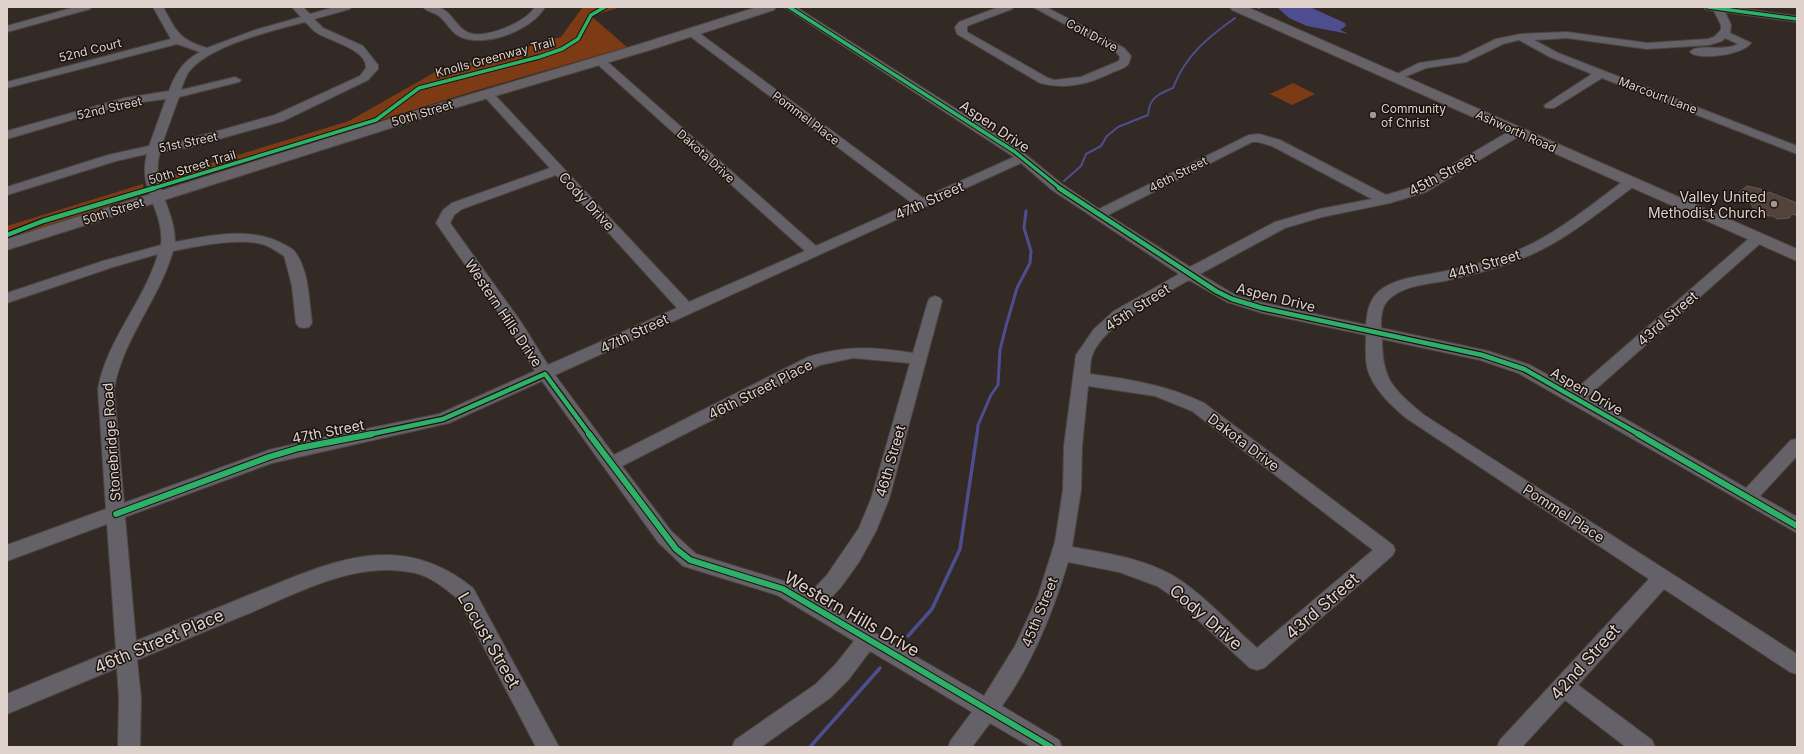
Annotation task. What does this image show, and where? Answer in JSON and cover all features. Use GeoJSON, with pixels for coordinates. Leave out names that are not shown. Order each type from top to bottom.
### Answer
{"type":"FeatureCollection","features":[{"type":"Feature","properties":{"kind":"main road","name":"50th Street"},"geometry":{"type":"LineString","coordinates":[[7,245],[487,93],[770,7]]}},
{"type":"Feature","properties":{"kind":"main road","name":"Ashworth Road"},"geometry":{"type":"LineString","coordinates":[[1236,7],[1797,256]]}},
{"type":"Feature","properties":{"kind":"street"},"geometry":{"type":"LineString","coordinates":[[7,29],[86,7]]}},
{"type":"Feature","properties":{"kind":"street"},"geometry":{"type":"LineString","coordinates":[[158,7],[177,41],[190,47],[208,51]]}},
{"type":"Feature","properties":{"kind":"street"},"geometry":{"type":"LineString","coordinates":[[297,7],[308,19]]}},
{"type":"Feature","properties":{"kind":"street","name":"Stonebridge Road"},"geometry":{"type":"LineString","coordinates":[[129,747],[130,698],[106,389],[107,374],[116,353],[157,278],[167,249],[168,242],[165,223],[158,196],[151,182],[149,171],[154,149],[184,71],[195,60],[208,51],[236,40],[346,7]]}},
{"type":"Feature","properties":{"kind":"street"},"geometry":{"type":"LineString","coordinates":[[428,7],[442,13],[464,35],[479,36],[493,34],[522,24],[532,19],[538,13],[540,7]]}},
{"type":"Feature","properties":{"kind":"street","name":"Aspen Drive"},"geometry":{"type":"LineString","coordinates":[[789,7],[1023,158],[1049,181],[1189,274],[1232,299],[1262,308],[1482,355],[1510,364],[1576,398],[1797,526]]}},
{"type":"Feature","properties":{"kind":"street","name":"Colt Drive"},"geometry":{"type":"LineString","coordinates":[[1008,7],[963,24],[961,31],[965,37],[1044,81],[1067,85],[1082,81],[1124,62],[1126,56],[1120,50],[1038,7]]}},
{"type":"Feature","properties":{"kind":"street"},"geometry":{"type":"LineString","coordinates":[[1395,78],[1423,66],[1462,60],[1500,41],[1521,37],[1567,35],[1633,45],[1677,45],[1709,42],[1726,31],[1726,25],[1714,7]]}},
{"type":"Feature","properties":{"kind":"street"},"geometry":{"type":"LineString","coordinates":[[1714,7],[1797,19]]}},
{"type":"Feature","properties":{"kind":"street","name":"51st Street"},"geometry":{"type":"LineString","coordinates":[[7,191],[112,158],[154,149],[183,145],[279,118],[364,78],[372,69],[372,64],[359,48],[319,30],[308,19]]}},
{"type":"Feature","properties":{"kind":"street","name":"Pommel Place"},"geometry":{"type":"LineString","coordinates":[[691,32],[921,203]]}},
{"type":"Feature","properties":{"kind":"street"},"geometry":{"type":"LineString","coordinates":[[1677,45],[1688,51],[1721,52],[1735,50],[1746,43],[1723,34]]}},
{"type":"Feature","properties":{"kind":"street","name":"Marcourt Lane"},"geometry":{"type":"LineString","coordinates":[[1521,37],[1542,50],[1797,150]]}},
{"type":"Feature","properties":{"kind":"street","name":"52nd Court"},"geometry":{"type":"LineString","coordinates":[[8,85],[177,41]]}},
{"type":"Feature","properties":{"kind":"street","name":"Dakota Drive"},"geometry":{"type":"LineString","coordinates":[[599,60],[814,251]]}},
{"type":"Feature","properties":{"kind":"street"},"geometry":{"type":"LineString","coordinates":[[1550,106],[1601,73]]}},
{"type":"Feature","properties":{"kind":"street","name":"52nd Street"},"geometry":{"type":"LineString","coordinates":[[7,135],[125,101],[213,87],[235,80]]}},
{"type":"Feature","properties":{"kind":"street","name":"Cody Drive"},"geometry":{"type":"LineString","coordinates":[[487,93],[687,309]]}},
{"type":"Feature","properties":{"kind":"street","name":"45th Street"},"geometry":{"type":"LineString","coordinates":[[959,747],[987,709],[1022,653],[1048,596],[1061,552],[1072,490],[1073,446],[1084,354],[1098,333],[1119,315],[1189,274],[1280,225],[1320,212],[1385,200],[1406,194],[1431,183],[1517,132]]}},
{"type":"Feature","properties":{"kind":"street","name":"46th Street"},"geometry":{"type":"LineString","coordinates":[[1099,214],[1249,139],[1259,138],[1276,143],[1385,200]]}},
{"type":"Feature","properties":{"kind":"street","name":"47th Street"},"geometry":{"type":"LineString","coordinates":[[7,553],[269,457],[299,448],[419,426],[443,419],[1023,158]]}},
{"type":"Feature","properties":{"kind":"street","name":"Western Hills Drive"},"geometry":{"type":"LineString","coordinates":[[558,170],[457,206],[448,213],[443,223],[516,326],[545,374],[676,550],[690,560],[783,589],[1051,747]]}},
{"type":"Feature","properties":{"kind":"street","name":"44th Street"},"geometry":{"type":"LineString","coordinates":[[1374,331],[1374,311],[1376,305],[1383,296],[1394,288],[1407,283],[1502,261],[1524,254],[1556,235],[1631,182]]}},
{"type":"Feature","properties":{"kind":"street"},"geometry":{"type":"LineString","coordinates":[[7,298],[119,261],[201,241],[225,238],[247,238],[268,241],[280,245],[294,260],[304,323]]}},
{"type":"Feature","properties":{"kind":"street","name":"43rd Street"},"geometry":{"type":"LineString","coordinates":[[1576,398],[1758,238]]}},
{"type":"Feature","properties":{"kind":"street","name":"46th Street"},"geometry":{"type":"LineString","coordinates":[[812,605],[834,581],[852,556],[867,531],[880,499],[935,301]]}},
{"type":"Feature","properties":{"kind":"street","name":"Pommel Place"},"geometry":{"type":"LineString","coordinates":[[1374,331],[1374,361],[1377,373],[1386,388],[1400,404],[1418,419],[1797,665]]}},
{"type":"Feature","properties":{"kind":"street","name":"46th Street Place"},"geometry":{"type":"LineString","coordinates":[[611,464],[814,361],[828,356],[858,352],[919,359]]}},
{"type":"Feature","properties":{"kind":"street","name":"Dakota Drive"},"geometry":{"type":"LineString","coordinates":[[1081,379],[1148,389],[1182,399],[1198,407],[1386,550]]}},
{"type":"Feature","properties":{"kind":"street"},"geometry":{"type":"LineString","coordinates":[[1748,497],[1797,445]]}},
{"type":"Feature","properties":{"kind":"street","name":"43rd Street"},"geometry":{"type":"LineString","coordinates":[[1257,661],[1386,550]]}},
{"type":"Feature","properties":{"kind":"street","name":"Cody Drive"},"geometry":{"type":"LineString","coordinates":[[1061,552],[1119,564],[1164,580],[1179,590],[1257,661]]}},
{"type":"Feature","properties":{"kind":"street","name":"Locust Street"},"geometry":{"type":"LineString","coordinates":[[311,578],[344,567],[367,563],[390,562],[427,568],[454,583],[466,594],[474,606],[548,747]]}},
{"type":"Feature","properties":{"kind":"street","name":"42nd Street"},"geometry":{"type":"LineString","coordinates":[[1508,747],[1663,577]]}},
{"type":"Feature","properties":{"kind":"street","name":"46th Street Place"},"geometry":{"type":"LineString","coordinates":[[7,704],[311,578]]}},
{"type":"Feature","properties":{"kind":"street"},"geometry":{"type":"LineString","coordinates":[[743,747],[823,691],[842,672],[868,638]]}},
{"type":"Feature","properties":{"kind":"street"},"geometry":{"type":"LineString","coordinates":[[1563,686],[1644,747]]}},
{"type":"Feature","properties":{"kind":"shaded area"},"geometry":{"type":"Polygon","coordinates":[[[621,7],[591,16],[627,47],[474,91],[173,185],[165,185],[159,179],[349,121],[437,71],[561,37],[582,8],[621,7]]]}},
{"type":"Feature","properties":{"kind":"shaded area"},"geometry":{"type":"Polygon","coordinates":[[[1277,7],[1310,7],[1345,23],[1346,26],[1340,30],[1349,34],[1307,26],[1289,18],[1277,7]]]}},
{"type":"Feature","properties":{"kind":"shaded area"},"geometry":{"type":"Polygon","coordinates":[[[1293,83],[1315,94],[1292,105],[1270,94],[1293,83]]]}},
{"type":"Feature","properties":{"kind":"shaded area"},"geometry":{"type":"Polygon","coordinates":[[[143,184],[144,191],[136,197],[7,239],[7,226],[143,184]]]}},
{"type":"Feature","properties":{"kind":"building","name":"Valley United Methodist Church"},"geometry":{"type":"Polygon","coordinates":[[[1747,186],[1761,189],[1764,195],[1769,192],[1797,203],[1797,216],[1793,214],[1789,218],[1777,219],[1773,216],[1769,216],[1754,210],[1749,199],[1737,194],[1747,186]]]}},
{"type":"Feature","properties":{"kind":"waterway"},"geometry":{"type":"LineString","coordinates":[[1064,181],[1081,166],[1086,154],[1101,146],[1107,136],[1118,127],[1148,115],[1152,101],[1163,92],[1173,88],[1184,66],[1198,48],[1235,18]]}},
{"type":"Feature","properties":{"kind":"waterway"},"geometry":{"type":"LineString","coordinates":[[977,435],[978,425],[991,395],[998,385],[1000,350],[1006,326],[1017,288],[1030,263],[1031,251],[1024,228],[1026,211]]}},
{"type":"Feature","properties":{"kind":"waterway"},"geometry":{"type":"LineString","coordinates":[[908,636],[932,609],[960,549],[977,434]]}},
{"type":"Feature","properties":{"kind":"waterway"},"geometry":{"type":"LineString","coordinates":[[810,747],[880,668]]}},
{"type":"Feature","properties":{"kind":"cycle path","name":"Knolls Greenway Trail"},"geometry":{"type":"LineString","coordinates":[[7,235],[43,221],[376,120],[419,88],[539,57],[562,49],[578,39],[591,15],[605,7]]}},
{"type":"Feature","properties":{"kind":"cycle path"},"geometry":{"type":"LineString","coordinates":[[789,7],[1015,152],[1057,187],[1216,291],[1232,299],[1262,308],[1482,355],[1524,369],[1797,526]]}},
{"type":"Feature","properties":{"kind":"cycle path"},"geometry":{"type":"LineString","coordinates":[[1708,7],[1797,19]]}},
{"type":"Feature","properties":{"kind":"cycle path"},"geometry":{"type":"LineString","coordinates":[[116,514],[269,457],[299,448],[443,419],[545,374],[676,549],[690,560],[783,589],[1051,747]]}},
{"type":"Feature","properties":{"kind":"place","name":"Community of Christ"},"geometry":{"type":"Point","coordinates":[1373,115]}},
{"type":"Feature","properties":{"kind":"place","name":"Valley United Methodist Church"},"geometry":{"type":"Point","coordinates":[1774,204]}}]}
